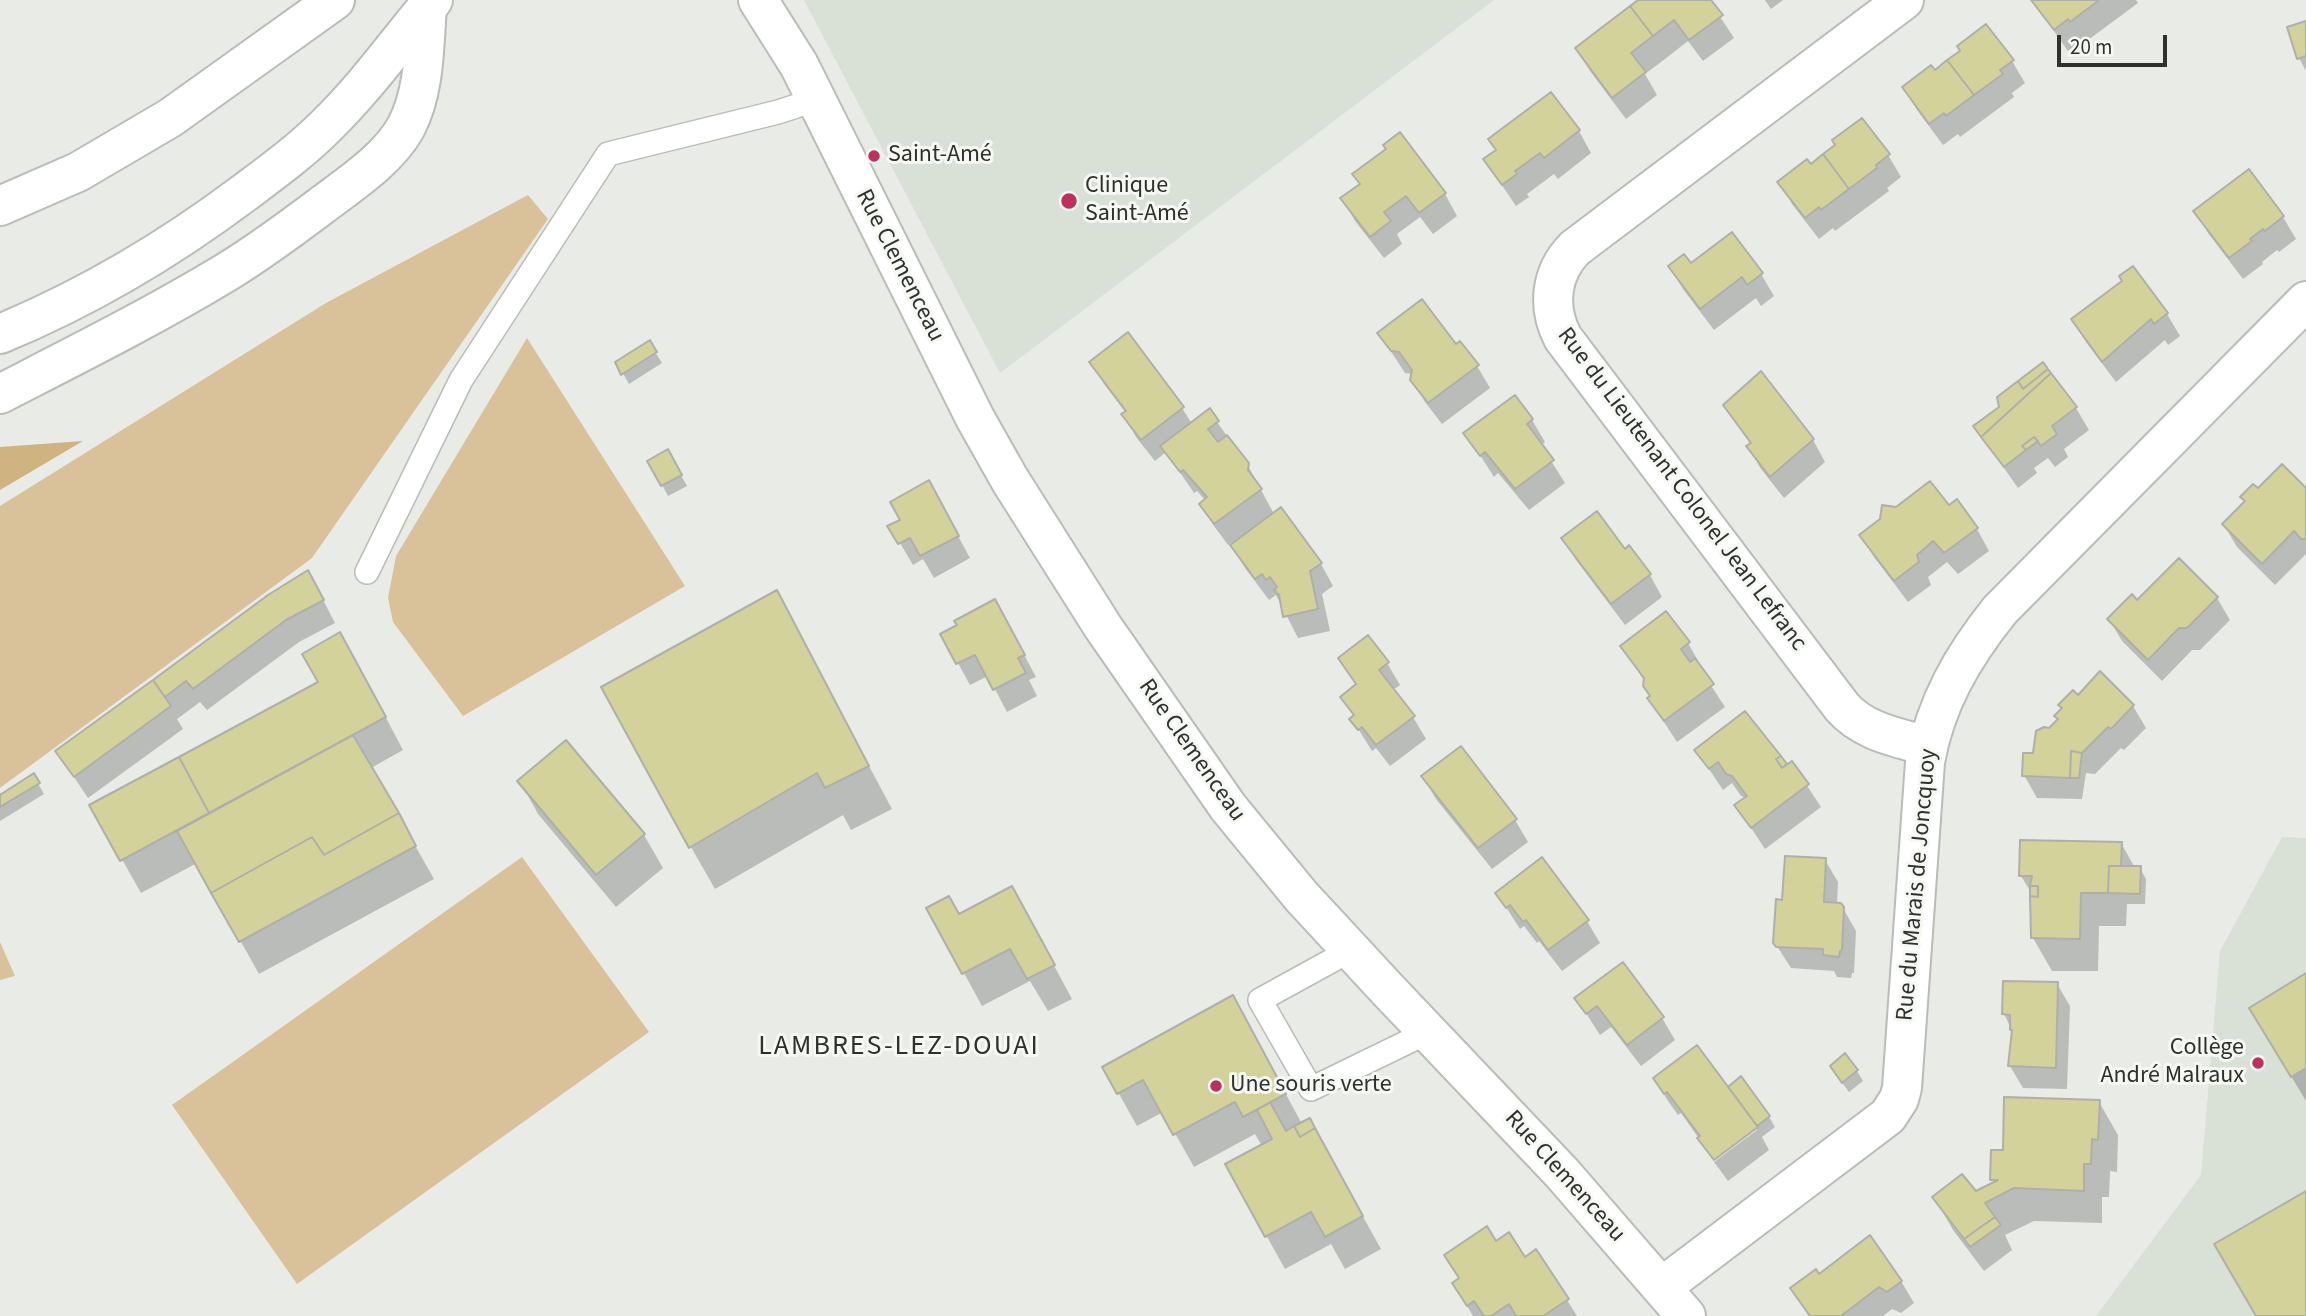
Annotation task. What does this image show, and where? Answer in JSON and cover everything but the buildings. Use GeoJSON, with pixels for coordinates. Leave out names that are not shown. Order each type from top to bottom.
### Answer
{"type":"FeatureCollection","features":[{"type":"Feature","properties":{"kind":"main road"},"geometry":{"type":"LineString","coordinates":[[0,206],[78,172],[170,118],[335,0]]}},
{"type":"Feature","properties":{"kind":"main road","name":"Rue Clemenceau"},"geometry":{"type":"LineString","coordinates":[[730,0],[789,66],[815,100]]}},
{"type":"Feature","properties":{"kind":"main road","name":"Rue Clemenceau"},"geometry":{"type":"LineString","coordinates":[[758,0],[794,56],[975,418],[1038,527],[1228,807],[1286,878],[1570,1182],[1686,1316]]}},
{"type":"Feature","properties":{"kind":"main road","name":"Rue du Lieutenant Colonel Jean Lefranc"},"geometry":{"type":"LineString","coordinates":[[1903,0],[1575,248],[1558,271],[1553,316],[1563,338],[1842,707],[1861,724],[1875,731],[1927,746]]}},
{"type":"Feature","properties":{"kind":"main road"},"geometry":{"type":"LineString","coordinates":[[0,334],[117,277],[201,225],[292,157],[327,126],[362,88],[430,4]]}},
{"type":"Feature","properties":{"kind":"main road"},"geometry":{"type":"LineString","coordinates":[[0,394],[110,338],[226,272],[313,212],[381,157],[401,135],[413,113],[421,80],[430,4]]}},
{"type":"Feature","properties":{"kind":"main road","name":"Rue du Marais de Joncquoy"},"geometry":{"type":"LineString","coordinates":[[1662,1287],[1888,1116],[1899,1099],[1902,1088],[1927,746],[1948,687],[1971,648],[2000,610],[2306,301]]}},
{"type":"Feature","properties":{"kind":"lane"},"geometry":{"type":"LineString","coordinates":[[368,572],[461,380],[608,155],[815,100]]}},
{"type":"Feature","properties":{"kind":"lane"},"geometry":{"type":"LineString","coordinates":[[1351,950],[1260,1000],[1311,1089],[1428,1032]]}},
{"type":"Feature","properties":{"kind":"shaded area","name":"Clinique Saint-Amé"},"geometry":{"type":"Polygon","coordinates":[[[804,0],[1494,0],[1000,373],[804,0]]]}},
{"type":"Feature","properties":{"kind":"shaded area"},"geometry":{"type":"Polygon","coordinates":[[[528,195],[548,219],[312,558],[0,788],[0,506],[326,303],[528,195]]]}},
{"type":"Feature","properties":{"kind":"shaded area"},"geometry":{"type":"Polygon","coordinates":[[[527,338],[685,586],[463,716],[393,622],[388,598],[396,556],[527,338]]]}},
{"type":"Feature","properties":{"kind":"shaded area"},"geometry":{"type":"Polygon","coordinates":[[[83,441],[0,490],[0,447],[83,441]]]}},
{"type":"Feature","properties":{"kind":"shaded area","name":"Collège André Malraux"},"geometry":{"type":"Polygon","coordinates":[[[2282,837],[2306,838],[2306,1316],[2096,1316],[2201,1175],[2220,951],[2282,837]]]}},
{"type":"Feature","properties":{"kind":"shaded area"},"geometry":{"type":"Polygon","coordinates":[[[522,857],[649,1032],[297,1284],[172,1105],[522,857]]]}},
{"type":"Feature","properties":{"kind":"shaded area"},"geometry":{"type":"Polygon","coordinates":[[[0,942],[15,976],[0,980],[0,942]]]}},
{"type":"Feature","properties":{"kind":"place","name":"Saint-Amé"},"geometry":{"type":"Point","coordinates":[874,156]}},
{"type":"Feature","properties":{"kind":"place","name":"Clinique Saint-Amé"},"geometry":{"type":"Point","coordinates":[1069,201]}},
{"type":"Feature","properties":{"kind":"place","name":"Collège André Malraux"},"geometry":{"type":"Point","coordinates":[2258,1063]}},
{"type":"Feature","properties":{"kind":"place","name":"Une souris verte"},"geometry":{"type":"Point","coordinates":[1216,1086]}},
{"type":"Feature","properties":{"kind":"district","name":"LAMBRES-LEZ-DOUAI"},"geometry":{"type":"Point","coordinates":[899,1048]}}]}
